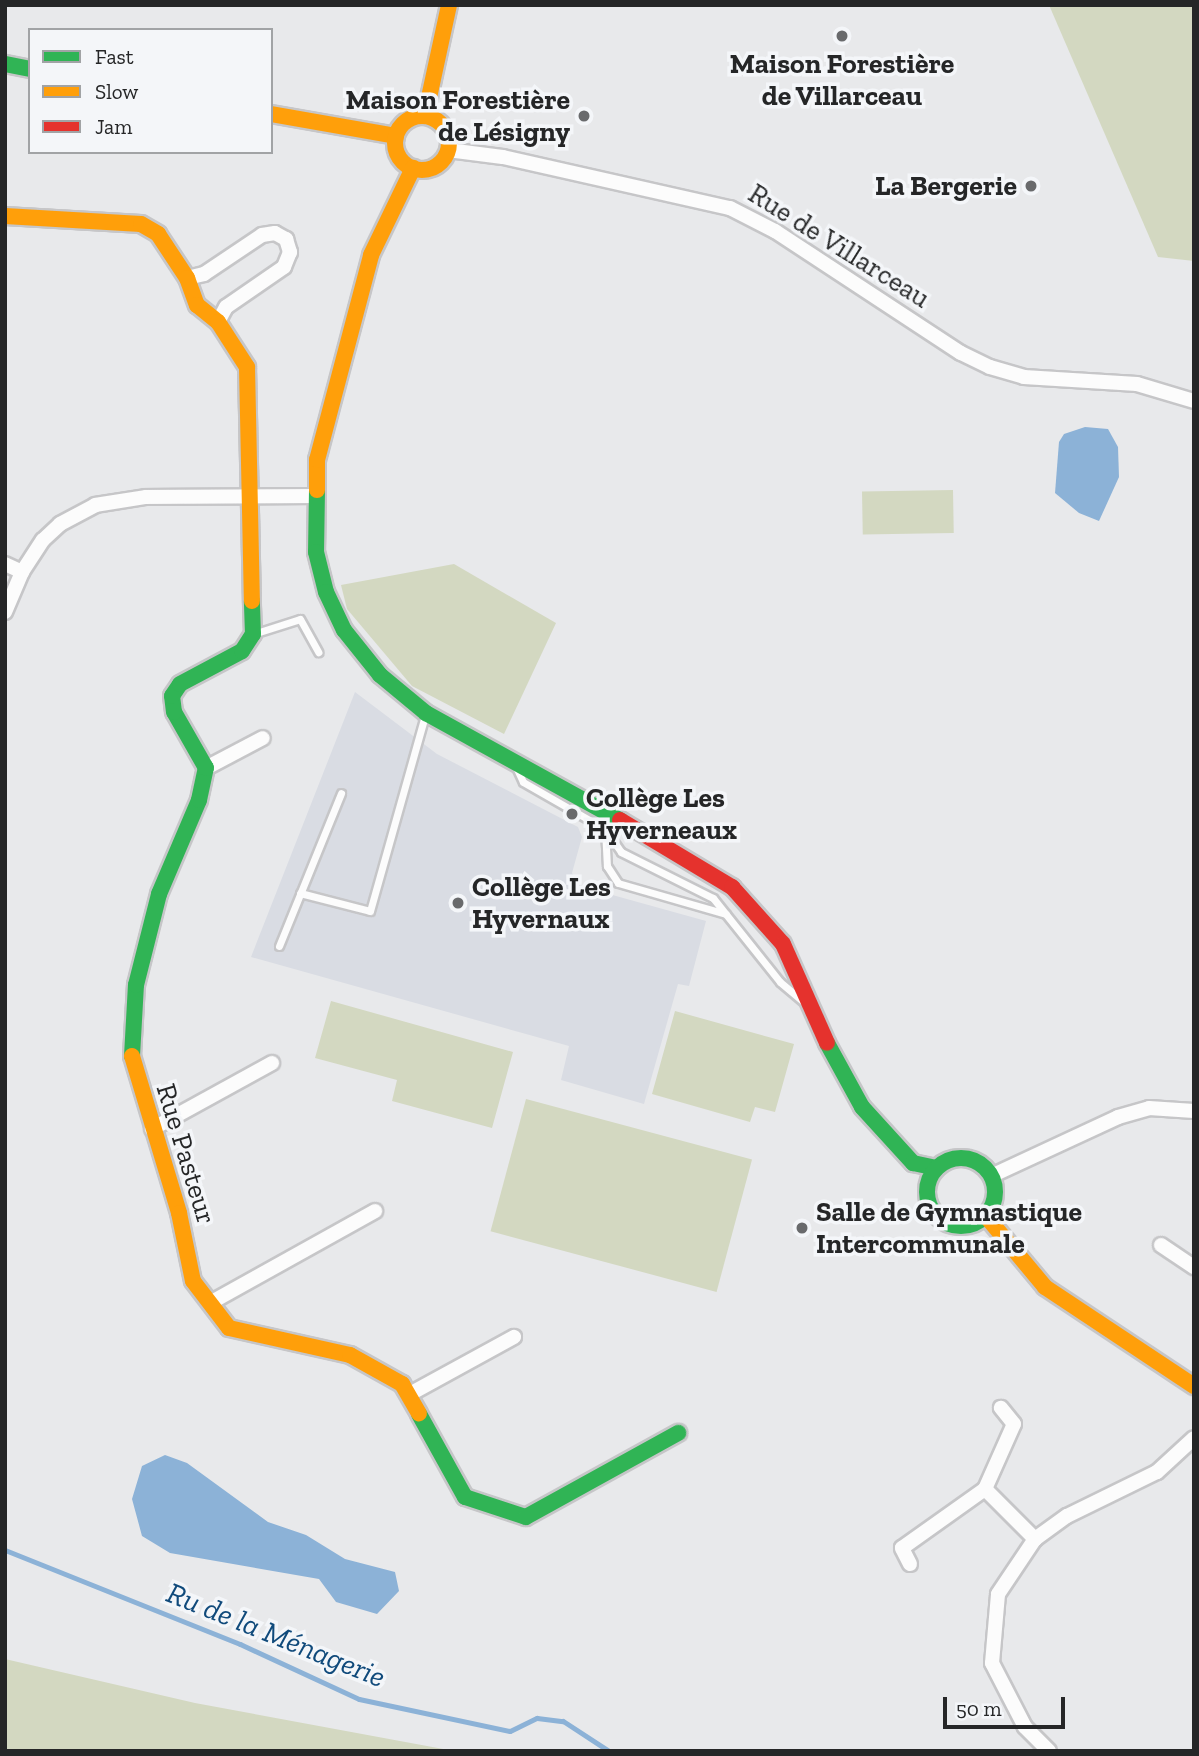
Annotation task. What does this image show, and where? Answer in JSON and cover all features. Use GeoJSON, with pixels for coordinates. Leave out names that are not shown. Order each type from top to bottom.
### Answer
{"type":"FeatureCollection","features":[{"type":"Feature","properties":{"kind":"street"},"geometry":{"type":"LineString","coordinates":[[425,116],[449,5]]}},
{"type":"Feature","properties":{"kind":"street"},"geometry":{"type":"LineString","coordinates":[[5,64],[28,69]]}},
{"type":"Feature","properties":{"kind":"street"},"geometry":{"type":"LineString","coordinates":[[273,114],[396,136]]}},
{"type":"Feature","properties":{"kind":"street"},"geometry":{"type":"LineString","coordinates":[[425,116],[444,128],[448,150],[430,169],[412,168],[400,159],[396,136],[410,119],[425,116]]}},
{"type":"Feature","properties":{"kind":"street","name":"Rue de Villarceau"},"geometry":{"type":"LineString","coordinates":[[448,150],[503,158],[730,208],[775,231],[961,354],[990,367],[1024,377],[1137,384],[1194,401]]}},
{"type":"Feature","properties":{"kind":"street"},"geometry":{"type":"LineString","coordinates":[[412,168],[371,255],[329,407],[314,496],[316,552],[326,592],[344,629],[380,675],[426,713],[514,762],[608,822],[707,868],[732,887],[783,944],[843,1079],[862,1107],[913,1163],[936,1168],[965,1158],[991,1176],[995,1196],[985,1216],[959,1226],[941,1220],[927,1195],[936,1168]]}},
{"type":"Feature","properties":{"kind":"street"},"geometry":{"type":"LineString","coordinates":[[5,216],[141,224],[158,234],[187,278],[197,305],[218,322],[247,367],[253,634],[242,651],[180,684],[172,696],[174,712],[206,768],[263,738]]}},
{"type":"Feature","properties":{"kind":"street"},"geometry":{"type":"LineString","coordinates":[[187,278],[204,274],[262,235],[275,233],[286,239],[290,252],[284,267],[226,307],[218,322]]}},
{"type":"Feature","properties":{"kind":"street"},"geometry":{"type":"LineString","coordinates":[[5,611],[22,572],[60,524],[95,505],[146,497],[250,494],[314,496]]}},
{"type":"Feature","properties":{"kind":"street"},"geometry":{"type":"LineString","coordinates":[[5,564],[22,572]]}},
{"type":"Feature","properties":{"kind":"street","name":"Rue Pasteur"},"geometry":{"type":"LineString","coordinates":[[206,768],[200,800],[159,894],[136,985],[131,1048],[152,1129],[179,1213],[193,1281],[229,1328],[350,1355],[402,1384],[465,1497],[526,1517],[678,1433]]}},
{"type":"Feature","properties":{"kind":"street"},"geometry":{"type":"LineString","coordinates":[[152,1129],[272,1063]]}},
{"type":"Feature","properties":{"kind":"street"},"geometry":{"type":"LineString","coordinates":[[991,1176],[1118,1117],[1149,1108],[1194,1111]]}},
{"type":"Feature","properties":{"kind":"street"},"geometry":{"type":"LineString","coordinates":[[210,1303],[375,1211]]}},
{"type":"Feature","properties":{"kind":"street"},"geometry":{"type":"LineString","coordinates":[[985,1216],[1045,1286],[1194,1387]]}},
{"type":"Feature","properties":{"kind":"street"},"geometry":{"type":"LineString","coordinates":[[1161,1245],[1194,1267]]}},
{"type":"Feature","properties":{"kind":"street"},"geometry":{"type":"LineString","coordinates":[[408,1395],[514,1336]]}},
{"type":"Feature","properties":{"kind":"street"},"geometry":{"type":"LineString","coordinates":[[910,1564],[902,1548],[985,1489],[1013,1424],[1001,1408]]}},
{"type":"Feature","properties":{"kind":"street"},"geometry":{"type":"LineString","coordinates":[[1049,1751],[1025,1727],[992,1663],[999,1594],[1035,1539],[1067,1516],[1157,1472],[1194,1438]]}},
{"type":"Feature","properties":{"kind":"street"},"geometry":{"type":"LineString","coordinates":[[985,1489],[1035,1539]]}},
{"type":"Feature","properties":{"kind":"lane"},"geometry":{"type":"LineString","coordinates":[[253,634],[300,619],[318,652]]}},
{"type":"Feature","properties":{"kind":"lane"},"geometry":{"type":"LineString","coordinates":[[300,893],[370,911],[426,713]]}},
{"type":"Feature","properties":{"kind":"lane"},"geometry":{"type":"LineString","coordinates":[[279,946],[341,793]]}},
{"type":"Feature","properties":{"kind":"lane"},"geometry":{"type":"LineString","coordinates":[[608,822],[621,852],[713,898],[786,989],[812,1005]]}},
{"type":"Feature","properties":{"kind":"lane"},"geometry":{"type":"LineString","coordinates":[[608,822],[607,866],[618,883],[728,914]]}},
{"type":"Feature","properties":{"kind":"shaded area","name":"Collège Les Hyvernaux"},"geometry":{"type":"Polygon","coordinates":[[[355,692],[437,754],[578,827],[582,837],[572,873],[580,886],[706,921],[689,986],[678,984],[644,1104],[561,1080],[569,1046],[251,957],[355,692]]]}},
{"type":"Feature","properties":{"kind":"green space"},"geometry":{"type":"Polygon","coordinates":[[[1049,5],[1194,5],[1194,261],[1158,257],[1049,5]]]}},
{"type":"Feature","properties":{"kind":"green space"},"geometry":{"type":"Polygon","coordinates":[[[953,490],[954,533],[863,535],[862,492],[953,490]]]}},
{"type":"Feature","properties":{"kind":"green space"},"geometry":{"type":"Polygon","coordinates":[[[454,564],[556,623],[504,734],[412,686],[347,609],[341,585],[454,564]]]}},
{"type":"Feature","properties":{"kind":"green space"},"geometry":{"type":"Polygon","coordinates":[[[331,1001],[513,1052],[492,1128],[392,1101],[397,1080],[315,1058],[331,1001]]]}},
{"type":"Feature","properties":{"kind":"green space"},"geometry":{"type":"Polygon","coordinates":[[[675,1011],[794,1044],[775,1112],[755,1107],[750,1122],[652,1094],[675,1011]]]}},
{"type":"Feature","properties":{"kind":"green space"},"geometry":{"type":"Polygon","coordinates":[[[526,1099],[752,1160],[717,1292],[491,1231],[526,1099]]]}},
{"type":"Feature","properties":{"kind":"green space"},"geometry":{"type":"Polygon","coordinates":[[[5,1659],[195,1703],[454,1751],[5,1751],[5,1659]]]}},
{"type":"Feature","properties":{"kind":"water"},"geometry":{"type":"Polygon","coordinates":[[[1085,427],[1108,429],[1118,447],[1119,477],[1099,521],[1079,513],[1055,493],[1059,442],[1064,434],[1085,427]]]}},
{"type":"Feature","properties":{"kind":"water"},"geometry":{"type":"Polygon","coordinates":[[[165,1455],[187,1463],[268,1522],[306,1535],[345,1559],[395,1572],[399,1591],[377,1614],[336,1602],[319,1579],[170,1553],[142,1536],[132,1499],[142,1466],[165,1455]]]}},
{"type":"Feature","properties":{"kind":"waterway","name":"Ru de la Ménagerie"},"geometry":{"type":"LineString","coordinates":[[5,1550],[240,1644],[359,1699],[510,1731],[537,1718],[563,1721],[609,1751]]}},
{"type":"Feature","properties":{"kind":"traffic: fast"},"geometry":{"type":"LineString","coordinates":[[5,64],[28,69]]}},
{"type":"Feature","properties":{"kind":"traffic: fast"},"geometry":{"type":"LineString","coordinates":[[317,490],[316,552],[326,592],[344,630],[380,675],[426,713],[620,820]]}},
{"type":"Feature","properties":{"kind":"traffic: fast"},"geometry":{"type":"LineString","coordinates":[[132,1056],[136,985],[159,894],[199,800],[206,768],[174,712],[172,696],[180,684],[242,651],[253,634],[252,601]]}},
{"type":"Feature","properties":{"kind":"traffic: fast"},"geometry":{"type":"LineString","coordinates":[[827,1043],[862,1107],[913,1163],[936,1168]]}},
{"type":"Feature","properties":{"kind":"traffic: fast"},"geometry":{"type":"LineString","coordinates":[[961,1158],[974,1161],[985,1168],[992,1179],[995,1192],[992,1205],[985,1216],[974,1223],[961,1226],[948,1223],[937,1216],[930,1205],[927,1192],[930,1179],[937,1168],[948,1161],[961,1158]]}},
{"type":"Feature","properties":{"kind":"traffic: fast"},"geometry":{"type":"LineString","coordinates":[[419,1414],[465,1497],[526,1517],[678,1433]]}},
{"type":"Feature","properties":{"kind":"traffic: slow"},"geometry":{"type":"LineString","coordinates":[[425,116],[449,5]]}},
{"type":"Feature","properties":{"kind":"traffic: slow"},"geometry":{"type":"LineString","coordinates":[[273,114],[396,136]]}},
{"type":"Feature","properties":{"kind":"traffic: slow"},"geometry":{"type":"LineString","coordinates":[[422,116],[441,124],[449,143],[441,162],[422,170],[403,162],[395,143],[403,124],[422,116]]}},
{"type":"Feature","properties":{"kind":"traffic: slow"},"geometry":{"type":"LineString","coordinates":[[317,490],[317,460],[371,255],[413,168]]}},
{"type":"Feature","properties":{"kind":"traffic: slow"},"geometry":{"type":"LineString","coordinates":[[5,216],[141,224],[158,234],[187,278],[197,305],[218,322],[247,367],[252,601]]}},
{"type":"Feature","properties":{"kind":"traffic: slow"},"geometry":{"type":"LineString","coordinates":[[132,1056],[179,1213],[193,1281],[229,1328],[350,1355],[402,1384],[419,1414]]}},
{"type":"Feature","properties":{"kind":"traffic: slow"},"geometry":{"type":"LineString","coordinates":[[985,1215],[1045,1287],[1194,1386]]}},
{"type":"Feature","properties":{"kind":"traffic: jam"},"geometry":{"type":"LineString","coordinates":[[620,820],[732,887],[783,944],[827,1043]]}},
{"type":"Feature","properties":{"kind":"place","name":"Maison Forestière de Villarceau"},"geometry":{"type":"Point","coordinates":[842,36]}},
{"type":"Feature","properties":{"kind":"place","name":"Maison Forestière de Lésigny"},"geometry":{"type":"Point","coordinates":[584,116]}},
{"type":"Feature","properties":{"kind":"place","name":"La Bergerie"},"geometry":{"type":"Point","coordinates":[1031,186]}},
{"type":"Feature","properties":{"kind":"place","name":"Collège Les Hyverneaux"},"geometry":{"type":"Point","coordinates":[572,814]}},
{"type":"Feature","properties":{"kind":"place","name":"Collège Les Hyvernaux"},"geometry":{"type":"Point","coordinates":[458,903]}},
{"type":"Feature","properties":{"kind":"place","name":"Salle de Gymnastique Intercommunale"},"geometry":{"type":"Point","coordinates":[802,1228]}}]}
